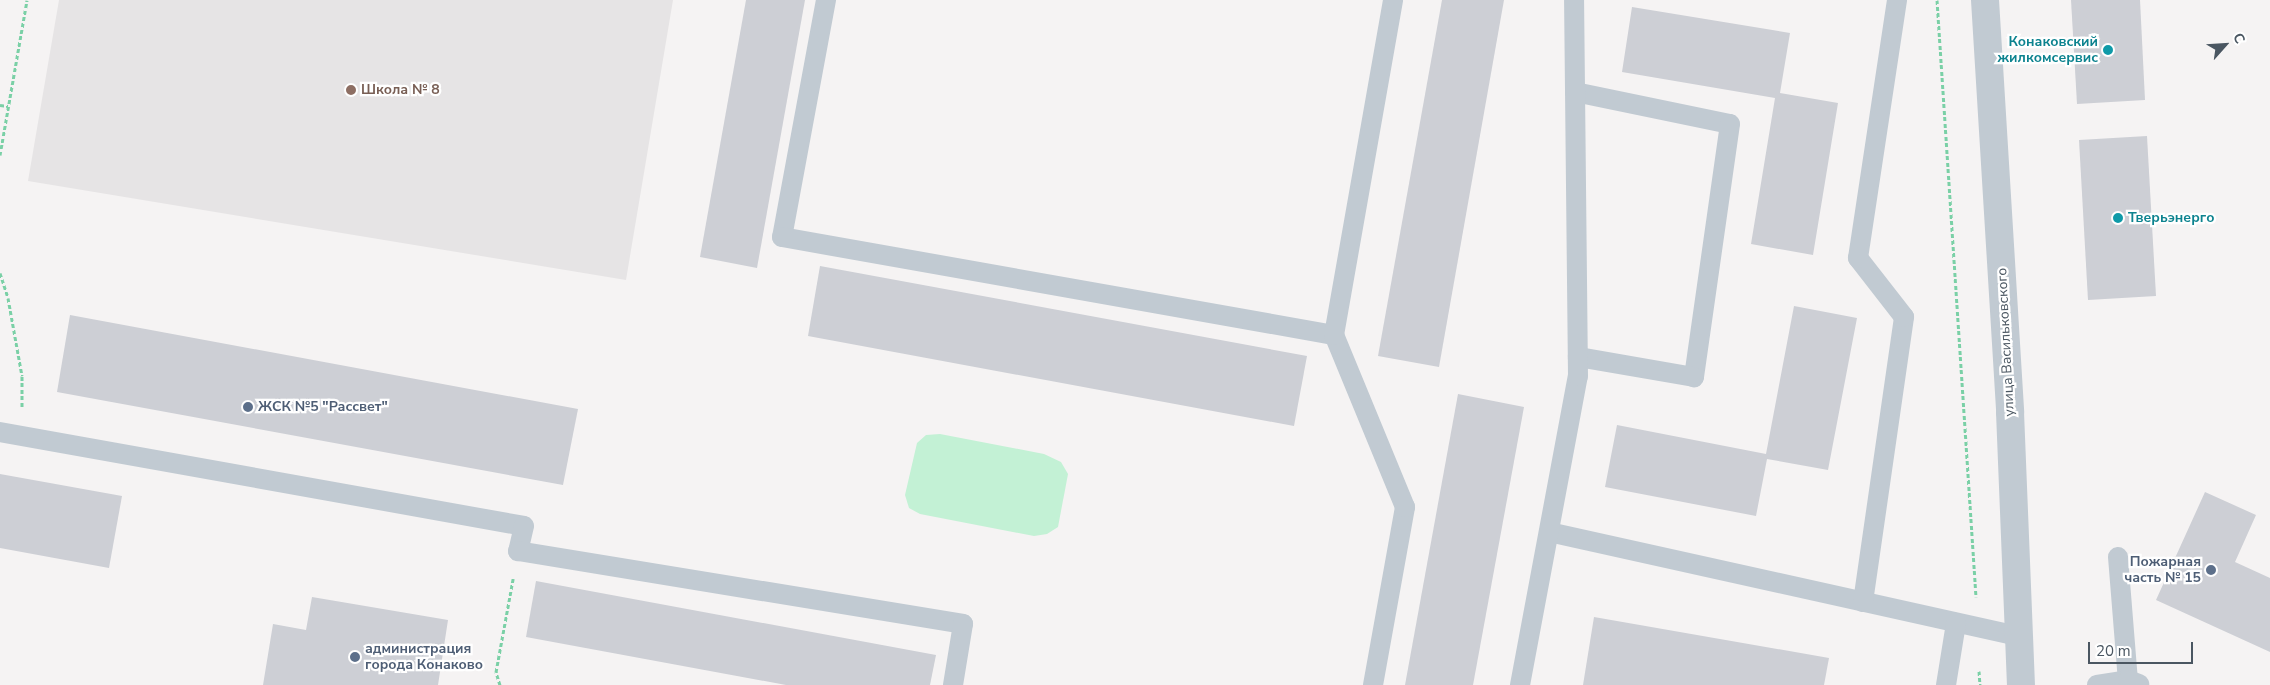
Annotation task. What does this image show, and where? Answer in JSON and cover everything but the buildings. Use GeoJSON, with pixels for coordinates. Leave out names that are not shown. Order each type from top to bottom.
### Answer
{"type":"FeatureCollection","features":[{"type":"Feature","properties":{"kind":"street","name":"улица Васильковского"},"geometry":{"type":"LineString","coordinates":[[1986,0],[2010,412],[2021,685]]}},
{"type":"Feature","properties":{"kind":"lane"},"geometry":{"type":"LineString","coordinates":[[826,0],[782,237],[1334,335]]}},
{"type":"Feature","properties":{"kind":"lane"},"geometry":{"type":"LineString","coordinates":[[1373,685],[1405,507],[1334,335],[1393,0]]}},
{"type":"Feature","properties":{"kind":"lane"},"geometry":{"type":"LineString","coordinates":[[1520,685],[1578,376],[1574,0]]}},
{"type":"Feature","properties":{"kind":"lane"},"geometry":{"type":"LineString","coordinates":[[1863,602],[1904,317],[1858,258],[1897,0]]}},
{"type":"Feature","properties":{"kind":"lane"},"geometry":{"type":"LineString","coordinates":[[1575,92],[1730,124],[1694,377],[1578,357]]}},
{"type":"Feature","properties":{"kind":"lane"},"geometry":{"type":"LineString","coordinates":[[0,432],[524,526],[518,551],[963,624],[953,685]]}},
{"type":"Feature","properties":{"kind":"lane"},"geometry":{"type":"LineString","coordinates":[[1549,532],[2018,636]]}},
{"type":"Feature","properties":{"kind":"lane"},"geometry":{"type":"LineString","coordinates":[[2097,685],[2134,682],[2118,557]]}},
{"type":"Feature","properties":{"kind":"lane"},"geometry":{"type":"LineString","coordinates":[[1946,685],[1956,623]]}},
{"type":"Feature","properties":{"kind":"path"},"geometry":{"type":"LineString","coordinates":[[0,155],[27,0]]}},
{"type":"Feature","properties":{"kind":"path"},"geometry":{"type":"LineString","coordinates":[[1937,0],[1978,628],[1980,685]]}},
{"type":"Feature","properties":{"kind":"path"},"geometry":{"type":"LineString","coordinates":[[0,105],[8,106]]}},
{"type":"Feature","properties":{"kind":"path"},"geometry":{"type":"LineString","coordinates":[[0,273],[8,298],[22,376],[22,437]]}},
{"type":"Feature","properties":{"kind":"path"},"geometry":{"type":"LineString","coordinates":[[500,685],[496,672],[518,551]]}},
{"type":"Feature","properties":{"kind":"shaded area","name":"Школа № 8"},"geometry":{"type":"Polygon","coordinates":[[[59,0],[673,0],[626,280],[28,181],[59,0]]]}},
{"type":"Feature","properties":{"kind":"green space"},"geometry":{"type":"Polygon","coordinates":[[[940,434],[1044,454],[1061,462],[1068,474],[1058,527],[1047,534],[1034,536],[920,514],[909,508],[905,495],[917,443],[926,435],[940,434]]]}},
{"type":"Feature","properties":{"kind":"place","name":"Конаковский жилкомсервис"},"geometry":{"type":"Point","coordinates":[2108,50]}},
{"type":"Feature","properties":{"kind":"place","name":"Школа № 8"},"geometry":{"type":"Point","coordinates":[351,90]}},
{"type":"Feature","properties":{"kind":"place","name":"Тверьэнерго"},"geometry":{"type":"Point","coordinates":[2118,218]}},
{"type":"Feature","properties":{"kind":"place","name":"ЖСК №5 \"Рассвет\""},"geometry":{"type":"Point","coordinates":[248,407]}},
{"type":"Feature","properties":{"kind":"place","name":"Пожарная часть № 15"},"geometry":{"type":"Point","coordinates":[2211,570]}},
{"type":"Feature","properties":{"kind":"place","name":"администрация города Конаково"},"geometry":{"type":"Point","coordinates":[355,657]}}]}
